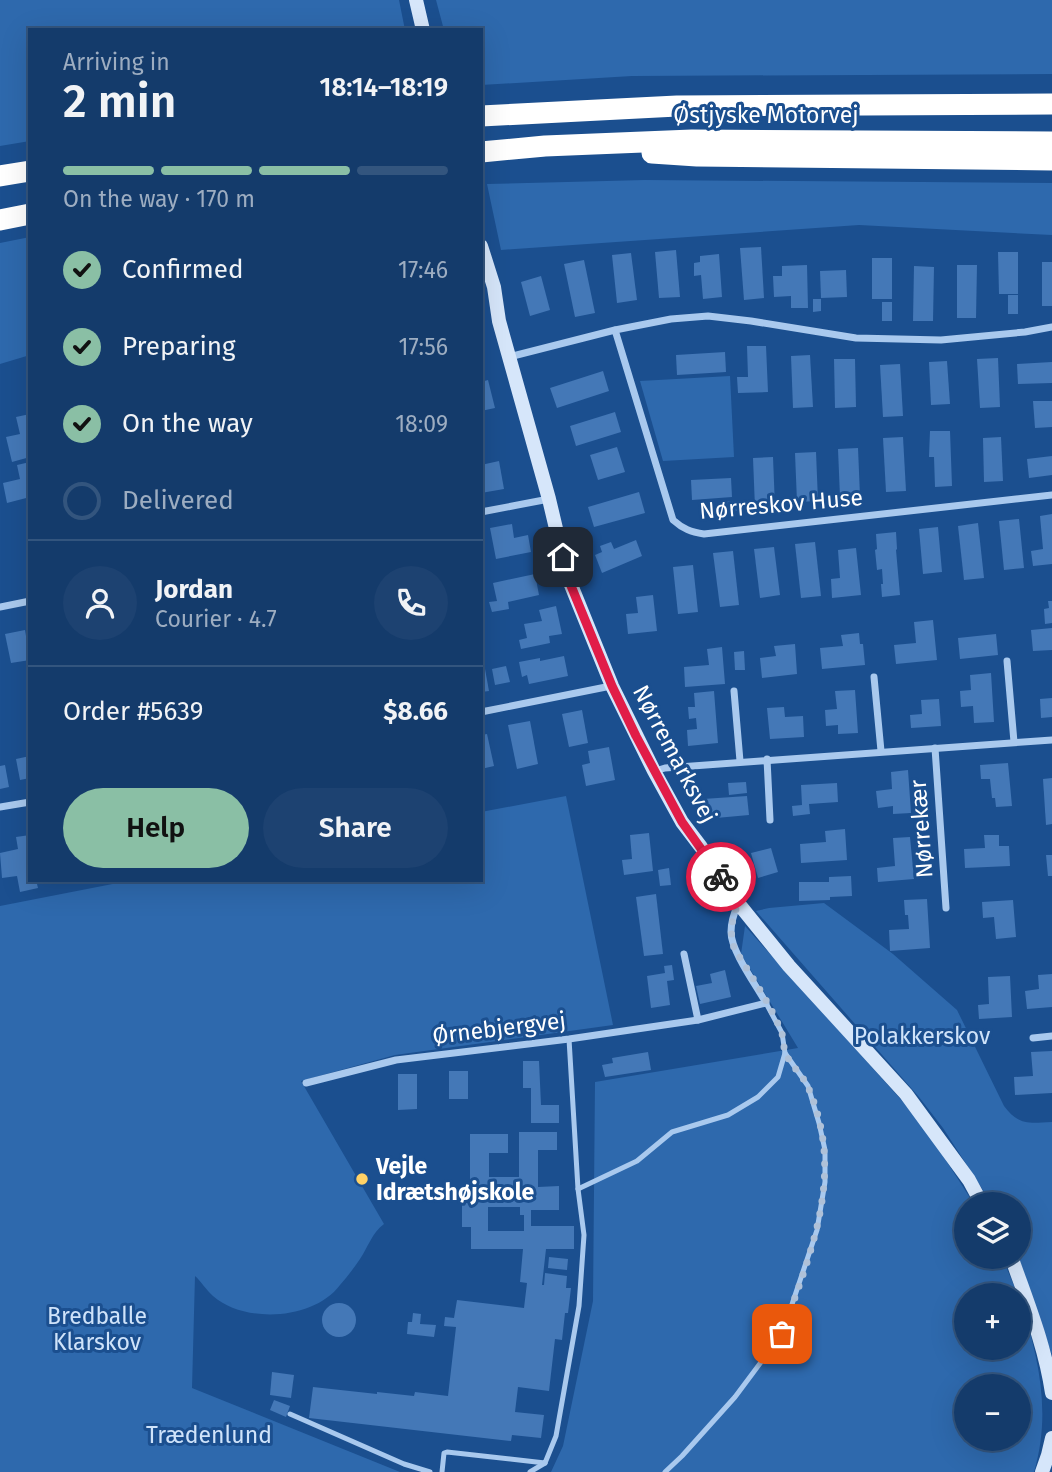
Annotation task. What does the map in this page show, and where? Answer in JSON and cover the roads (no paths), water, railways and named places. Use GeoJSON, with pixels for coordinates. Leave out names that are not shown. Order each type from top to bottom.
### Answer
{"type":"FeatureCollection","features":[{"type":"Feature","properties":{"kind":"highway","name":"Østjyske Motorvej"},"geometry":{"type":"LineString","coordinates":[[483,116],[677,106],[1048,102]]}},
{"type":"Feature","properties":{"kind":"highway","name":"Østjyske Motorvej"},"geometry":{"type":"LineString","coordinates":[[483,152],[545,146],[692,140],[1052,142]]}},
{"type":"Feature","properties":{"kind":"highway"},"geometry":{"type":"LineString","coordinates":[[545,146],[697,156],[1052,160]]}},
{"type":"Feature","properties":{"kind":"highway"},"geometry":{"type":"LineString","coordinates":[[0,176],[28,171]]}},
{"type":"Feature","properties":{"kind":"highway"},"geometry":{"type":"LineString","coordinates":[[0,220],[28,214]]}},
{"type":"Feature","properties":{"kind":"street"},"geometry":{"type":"LineString","coordinates":[[416,0],[423,28]]}},
{"type":"Feature","properties":{"kind":"street","name":"Nørremarksvej"},"geometry":{"type":"LineString","coordinates":[[485,274],[549,499],[567,576],[612,686],[654,771],[682,822],[738,903],[789,966],[906,1094],[976,1192]]}},
{"type":"Feature","properties":{"kind":"street"},"geometry":{"type":"LineString","coordinates":[[509,357],[615,330],[671,319],[708,316],[856,338],[942,340],[1052,327]]}},
{"type":"Feature","properties":{"kind":"street","name":"Nørreskov Huse"},"geometry":{"type":"LineString","coordinates":[[615,330],[673,520],[692,533],[1052,495]]}},
{"type":"Feature","properties":{"kind":"street"},"geometry":{"type":"LineString","coordinates":[[483,512],[549,499]]}},
{"type":"Feature","properties":{"kind":"street"},"geometry":{"type":"LineString","coordinates":[[0,607],[28,601]]}},
{"type":"Feature","properties":{"kind":"street"},"geometry":{"type":"LineString","coordinates":[[1007,661],[1014,742]]}},
{"type":"Feature","properties":{"kind":"street"},"geometry":{"type":"LineString","coordinates":[[874,677],[881,751]]}},
{"type":"Feature","properties":{"kind":"street"},"geometry":{"type":"LineString","coordinates":[[483,712],[612,686]]}},
{"type":"Feature","properties":{"kind":"street"},"geometry":{"type":"LineString","coordinates":[[734,691],[740,761]]}},
{"type":"Feature","properties":{"kind":"street","name":"Nørrekær"},"geometry":{"type":"LineString","coordinates":[[654,771],[740,761],[1052,740]]}},
{"type":"Feature","properties":{"kind":"street","name":"Nørrekær"},"geometry":{"type":"LineString","coordinates":[[935,748],[946,908]]}},
{"type":"Feature","properties":{"kind":"street"},"geometry":{"type":"LineString","coordinates":[[767,759],[770,820]]}},
{"type":"Feature","properties":{"kind":"street"},"geometry":{"type":"LineString","coordinates":[[0,807],[28,802]]}},
{"type":"Feature","properties":{"kind":"street"},"geometry":{"type":"LineString","coordinates":[[738,903],[731,922],[734,948],[766,1003]]}},
{"type":"Feature","properties":{"kind":"street"},"geometry":{"type":"LineString","coordinates":[[684,954],[698,1020]]}},
{"type":"Feature","properties":{"kind":"street","name":"Ørnebjergvej"},"geometry":{"type":"LineString","coordinates":[[306,1083],[396,1060],[698,1020],[766,1003]]}},
{"type":"Feature","properties":{"kind":"street"},"geometry":{"type":"LineString","coordinates":[[1033,1038],[1052,1037]]}},
{"type":"Feature","properties":{"kind":"street"},"geometry":{"type":"LineString","coordinates":[[1016,1269],[1040,1335],[1052,1393]]}},
{"type":"Feature","properties":{"kind":"street"},"geometry":{"type":"LineString","coordinates":[[1042,1472],[1052,1438]]}},
{"type":"Feature","properties":{"kind":"lane"},"geometry":{"type":"LineString","coordinates":[[578,1189],[637,1161],[672,1132],[728,1115],[758,1097],[778,1077],[785,1053],[782,1033],[766,1003]]}},
{"type":"Feature","properties":{"kind":"lane"},"geometry":{"type":"LineString","coordinates":[[530,1472],[545,1463],[555,1436],[579,1306],[584,1235],[578,1189],[569,1039]]}},
{"type":"Feature","properties":{"kind":"lane"},"geometry":{"type":"LineString","coordinates":[[665,1472],[735,1397],[782,1334],[817,1230],[825,1182],[825,1150],[808,1086],[785,1053]]}},
{"type":"Feature","properties":{"kind":"lane"},"geometry":{"type":"LineString","coordinates":[[290,1414],[404,1464],[430,1472]]}},
{"type":"Feature","properties":{"kind":"lane"},"geometry":{"type":"LineString","coordinates":[[442,1472],[444,1453],[447,1452],[545,1463]]}},
{"type":"Feature","properties":{"kind":"place","name":"Vejle Idrætshøjskole"},"geometry":{"type":"Point","coordinates":[362,1179]}},
{"type":"Feature","properties":{"kind":"park label","name":"Polakkerskov"},"geometry":{"type":"Point","coordinates":[922,1036]}},
{"type":"Feature","properties":{"kind":"park label","name":"Bredballe Klarskov"},"geometry":{"type":"Point","coordinates":[97,1329]}},
{"type":"Feature","properties":{"kind":"park label","name":"Trædenlund"},"geometry":{"type":"Point","coordinates":[209,1435]}}]}
